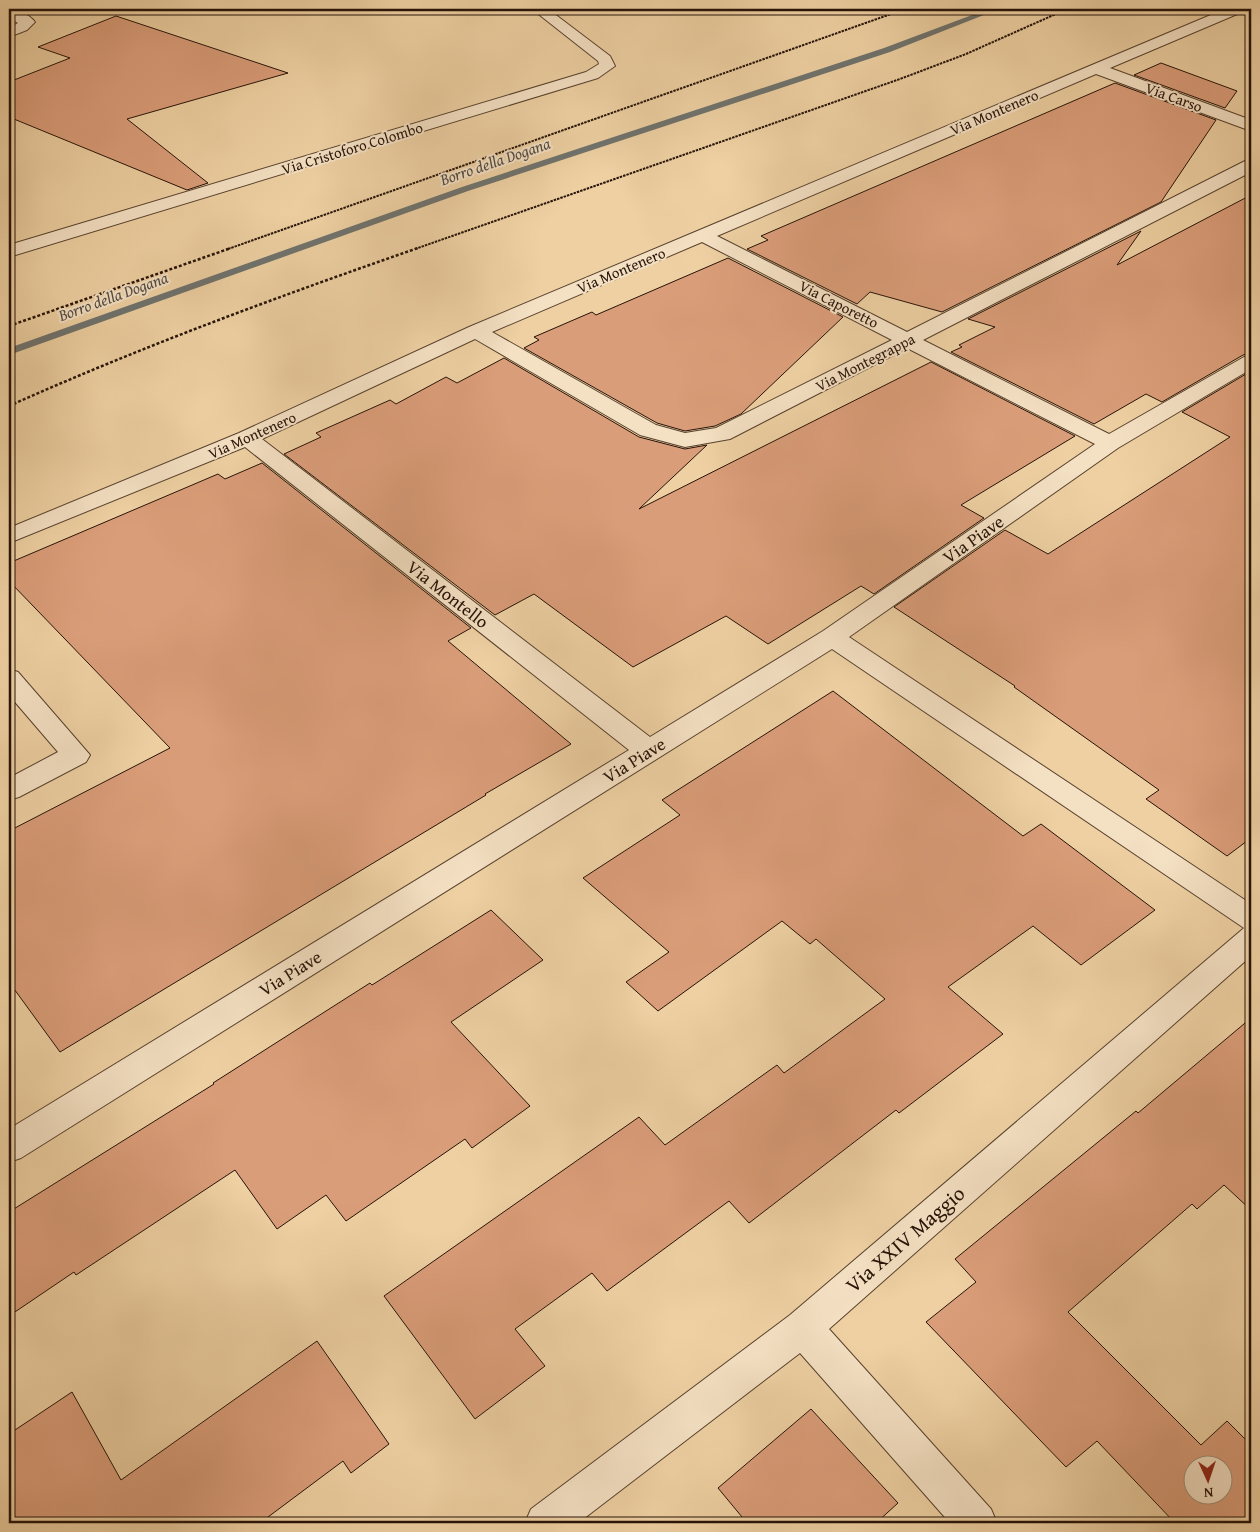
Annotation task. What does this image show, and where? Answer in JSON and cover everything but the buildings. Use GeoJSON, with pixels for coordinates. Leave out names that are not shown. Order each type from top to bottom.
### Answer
{"type":"FeatureCollection","features":[{"type":"Feature","properties":{"kind":"street","name":"Via Cristoforo Colombo"},"geometry":{"type":"LineString","coordinates":[[9,251],[592,75],[607,66],[605,59],[539,9]]}},
{"type":"Feature","properties":{"kind":"street","name":"Via Montenero"},"geometry":{"type":"LineString","coordinates":[[9,536],[247,438],[476,331],[1237,9]]}},
{"type":"Feature","properties":{"kind":"street"},"geometry":{"type":"LineString","coordinates":[[9,12],[28,22],[9,33]]}},
{"type":"Feature","properties":{"kind":"street","name":"Via Carso"},"geometry":{"type":"LineString","coordinates":[[1097,69],[1251,126]]}},
{"type":"Feature","properties":{"kind":"street","name":"Via Montegrappa"},"geometry":{"type":"LineString","coordinates":[[476,331],[648,430],[684,440],[722,434],[1251,165]]}},
{"type":"Feature","properties":{"kind":"street","name":"Via Caporetto"},"geometry":{"type":"LineString","coordinates":[[702,235],[1110,443]]}},
{"type":"Feature","properties":{"kind":"street","name":"Via Piave"},"geometry":{"type":"LineString","coordinates":[[12,1139],[832,638],[1110,443],[1251,361]]}},
{"type":"Feature","properties":{"kind":"street","name":"Via Montello"},"geometry":{"type":"LineString","coordinates":[[247,438],[649,751]]}},
{"type":"Feature","properties":{"kind":"street"},"geometry":{"type":"LineString","coordinates":[[832,638],[1251,919]]}},
{"type":"Feature","properties":{"kind":"street"},"geometry":{"type":"LineString","coordinates":[[9,678],[76,755],[9,790]]}},
{"type":"Feature","properties":{"kind":"street","name":"Via XXIV Maggio"},"geometry":{"type":"LineString","coordinates":[[545,1523],[803,1328],[1251,938]]}},
{"type":"Feature","properties":{"kind":"street"},"geometry":{"type":"LineString","coordinates":[[803,1328],[977,1523]]}},
{"type":"Feature","properties":{"kind":"path"},"geometry":{"type":"LineString","coordinates":[[9,326],[906,9]]}},
{"type":"Feature","properties":{"kind":"path"},"geometry":{"type":"LineString","coordinates":[[9,406],[98,366],[280,297],[900,79],[966,54],[1067,9]]}},
{"type":"Feature","properties":{"kind":"waterway","name":"Borro della Dogana"},"geometry":{"type":"LineString","coordinates":[[9,352],[465,189],[887,50],[995,9]]}}]}
